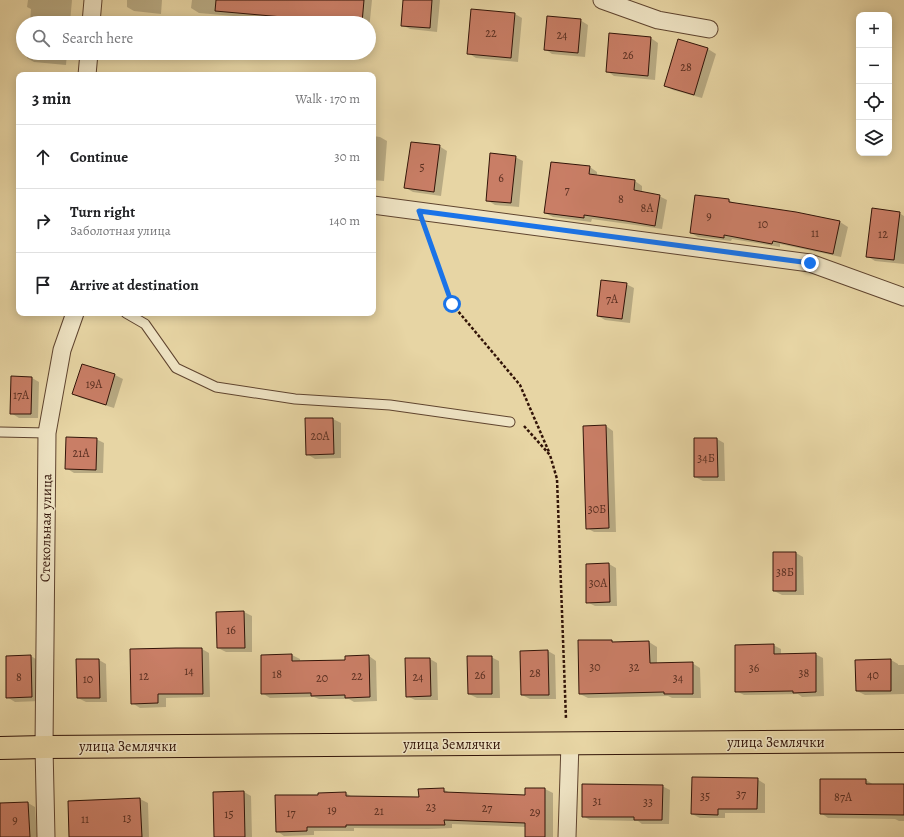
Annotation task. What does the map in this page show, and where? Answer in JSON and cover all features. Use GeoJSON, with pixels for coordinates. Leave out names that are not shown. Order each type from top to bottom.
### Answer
{"type":"FeatureCollection","features":[{"type":"Feature","properties":{"kind":"main road","name":"улица Землячки"},"geometry":{"type":"LineString","coordinates":[[0,748],[904,741]]}},
{"type":"Feature","properties":{"kind":"street"},"geometry":{"type":"LineString","coordinates":[[92,16],[93,0]]}},
{"type":"Feature","properties":{"kind":"street"},"geometry":{"type":"LineString","coordinates":[[602,0],[658,20],[709,29]]}},
{"type":"Feature","properties":{"kind":"street"},"geometry":{"type":"LineString","coordinates":[[87,72],[88,60]]}},
{"type":"Feature","properties":{"kind":"street"},"geometry":{"type":"LineString","coordinates":[[376,205],[810,263],[904,297]]}},
{"type":"Feature","properties":{"kind":"street","name":"Стекольная улица"},"geometry":{"type":"LineString","coordinates":[[46,837],[44,747],[47,433],[62,350],[74,316]]}},
{"type":"Feature","properties":{"kind":"street"},"geometry":{"type":"LineString","coordinates":[[567,837],[570,743]]}},
{"type":"Feature","properties":{"kind":"lane"},"geometry":{"type":"LineString","coordinates":[[131,316],[145,324],[176,368],[216,387],[295,400],[390,405],[510,422]]}},
{"type":"Feature","properties":{"kind":"lane"},"geometry":{"type":"LineString","coordinates":[[0,432],[47,433]]}},
{"type":"Feature","properties":{"kind":"path"},"geometry":{"type":"LineString","coordinates":[[419,211],[452,304],[520,385],[550,455],[557,480],[566,719]]}},
{"type":"Feature","properties":{"kind":"path"},"geometry":{"type":"LineString","coordinates":[[510,422],[523,425],[550,455]]}},
{"type":"Feature","properties":{"kind":"building"},"geometry":{"type":"Polygon","coordinates":[[[216,0],[364,0],[363,16],[271,16],[215,11],[216,0]]]}},
{"type":"Feature","properties":{"kind":"building"},"geometry":{"type":"Polygon","coordinates":[[[403,0],[432,0],[430,28],[401,26],[403,0]]]}},
{"type":"Feature","properties":{"kind":"building"},"geometry":{"type":"Polygon","coordinates":[[[471,9],[515,13],[511,58],[467,54],[471,9]]]}},
{"type":"Feature","properties":{"kind":"building"},"geometry":{"type":"Polygon","coordinates":[[[547,16],[581,19],[578,53],[544,50],[547,16]]]}},
{"type":"Feature","properties":{"kind":"building"},"geometry":{"type":"Polygon","coordinates":[[[609,33],[651,37],[648,76],[606,72],[609,33]]]}},
{"type":"Feature","properties":{"kind":"building"},"geometry":{"type":"Polygon","coordinates":[[[678,39],[708,48],[694,95],[664,86],[678,39]]]}},
{"type":"Feature","properties":{"kind":"building"},"geometry":{"type":"Polygon","coordinates":[[[411,142],[440,145],[434,192],[404,188],[411,142]]]}},
{"type":"Feature","properties":{"kind":"building"},"geometry":{"type":"Polygon","coordinates":[[[490,153],[516,156],[511,203],[486,201],[490,153]]]}},
{"type":"Feature","properties":{"kind":"building"},"geometry":{"type":"Polygon","coordinates":[[[551,162],[590,166],[589,174],[635,180],[634,190],[660,195],[655,226],[584,215],[584,218],[544,213],[551,162]]]}},
{"type":"Feature","properties":{"kind":"building"},"geometry":{"type":"Polygon","coordinates":[[[695,195],[729,199],[729,202],[796,212],[840,221],[833,254],[773,241],[772,244],[724,235],[724,238],[690,233],[695,195]]]}},
{"type":"Feature","properties":{"kind":"building"},"geometry":{"type":"Polygon","coordinates":[[[872,208],[900,212],[894,260],[866,257],[872,208]]]}},
{"type":"Feature","properties":{"kind":"building"},"geometry":{"type":"Polygon","coordinates":[[[601,280],[627,283],[622,319],[597,316],[601,280]]]}},
{"type":"Feature","properties":{"kind":"building"},"geometry":{"type":"Polygon","coordinates":[[[82,364],[115,374],[106,405],[72,394],[82,364]]]}},
{"type":"Feature","properties":{"kind":"building"},"geometry":{"type":"Polygon","coordinates":[[[11,376],[32,377],[31,414],[10,414],[11,376]]]}},
{"type":"Feature","properties":{"kind":"building"},"geometry":{"type":"Polygon","coordinates":[[[305,418],[333,418],[334,454],[306,455],[305,418]]]}},
{"type":"Feature","properties":{"kind":"building"},"geometry":{"type":"Polygon","coordinates":[[[606,425],[609,528],[586,529],[583,426],[606,425]]]}},
{"type":"Feature","properties":{"kind":"building"},"geometry":{"type":"Polygon","coordinates":[[[66,437],[97,438],[96,470],[65,469],[66,437]]]}},
{"type":"Feature","properties":{"kind":"building"},"geometry":{"type":"Polygon","coordinates":[[[694,438],[717,438],[718,477],[694,477],[694,438]]]}},
{"type":"Feature","properties":{"kind":"building"},"geometry":{"type":"Polygon","coordinates":[[[773,552],[796,552],[796,591],[773,591],[773,552]]]}},
{"type":"Feature","properties":{"kind":"building"},"geometry":{"type":"Polygon","coordinates":[[[609,563],[610,602],[586,603],[586,564],[609,563]]]}},
{"type":"Feature","properties":{"kind":"building"},"geometry":{"type":"Polygon","coordinates":[[[244,611],[245,648],[217,648],[216,612],[244,611]]]}},
{"type":"Feature","properties":{"kind":"building"},"geometry":{"type":"Polygon","coordinates":[[[578,640],[612,640],[612,642],[649,641],[650,663],[693,662],[693,694],[664,694],[664,692],[579,694],[578,640]]]}},
{"type":"Feature","properties":{"kind":"building"},"geometry":{"type":"Polygon","coordinates":[[[774,644],[774,654],[816,653],[816,692],[735,692],[735,645],[774,644]]]}},
{"type":"Feature","properties":{"kind":"building"},"geometry":{"type":"Polygon","coordinates":[[[202,648],[203,694],[158,694],[158,703],[131,704],[130,649],[202,648]]]}},
{"type":"Feature","properties":{"kind":"building"},"geometry":{"type":"Polygon","coordinates":[[[548,650],[549,695],[521,695],[520,651],[548,650]]]}},
{"type":"Feature","properties":{"kind":"building"},"geometry":{"type":"Polygon","coordinates":[[[292,654],[292,661],[345,660],[345,656],[369,655],[370,697],[345,698],[345,695],[311,696],[311,693],[261,694],[261,655],[292,654]]]}},
{"type":"Feature","properties":{"kind":"building"},"geometry":{"type":"Polygon","coordinates":[[[31,655],[32,697],[6,698],[6,656],[31,655]]]}},
{"type":"Feature","properties":{"kind":"building"},"geometry":{"type":"Polygon","coordinates":[[[467,656],[492,656],[492,694],[468,694],[467,656]]]}},
{"type":"Feature","properties":{"kind":"building"},"geometry":{"type":"Polygon","coordinates":[[[405,658],[430,658],[431,696],[406,697],[405,658]]]}},
{"type":"Feature","properties":{"kind":"building"},"geometry":{"type":"Polygon","coordinates":[[[76,659],[99,659],[100,698],[77,698],[76,659]]]}},
{"type":"Feature","properties":{"kind":"building"},"geometry":{"type":"Polygon","coordinates":[[[891,659],[891,691],[856,691],[855,660],[891,659]]]}},
{"type":"Feature","properties":{"kind":"building"},"geometry":{"type":"Polygon","coordinates":[[[692,777],[758,778],[757,809],[718,809],[718,815],[691,814],[692,777]]]}},
{"type":"Feature","properties":{"kind":"building"},"geometry":{"type":"Polygon","coordinates":[[[820,779],[866,779],[866,784],[904,784],[904,815],[820,814],[820,779]]]}},
{"type":"Feature","properties":{"kind":"building"},"geometry":{"type":"Polygon","coordinates":[[[582,784],[663,785],[662,820],[634,820],[634,817],[582,817],[582,784]]]}},
{"type":"Feature","properties":{"kind":"building"},"geometry":{"type":"Polygon","coordinates":[[[444,788],[444,792],[525,795],[525,788],[545,788],[545,837],[525,837],[525,823],[444,820],[445,825],[346,825],[346,827],[307,827],[307,831],[276,832],[275,795],[318,795],[318,793],[346,792],[346,796],[419,797],[418,789],[444,788]]]}},
{"type":"Feature","properties":{"kind":"building"},"geometry":{"type":"Polygon","coordinates":[[[244,791],[245,837],[214,837],[213,792],[244,791]]]}},
{"type":"Feature","properties":{"kind":"building"},"geometry":{"type":"Polygon","coordinates":[[[140,798],[142,837],[69,837],[68,801],[140,798]]]}},
{"type":"Feature","properties":{"kind":"building"},"geometry":{"type":"Polygon","coordinates":[[[28,802],[30,837],[0,837],[0,803],[28,802]]]}},
{"type":"Feature","properties":{"kind":"route"},"geometry":{"type":"LineString","coordinates":[[452,304],[419,211],[810,263]]}}]}
